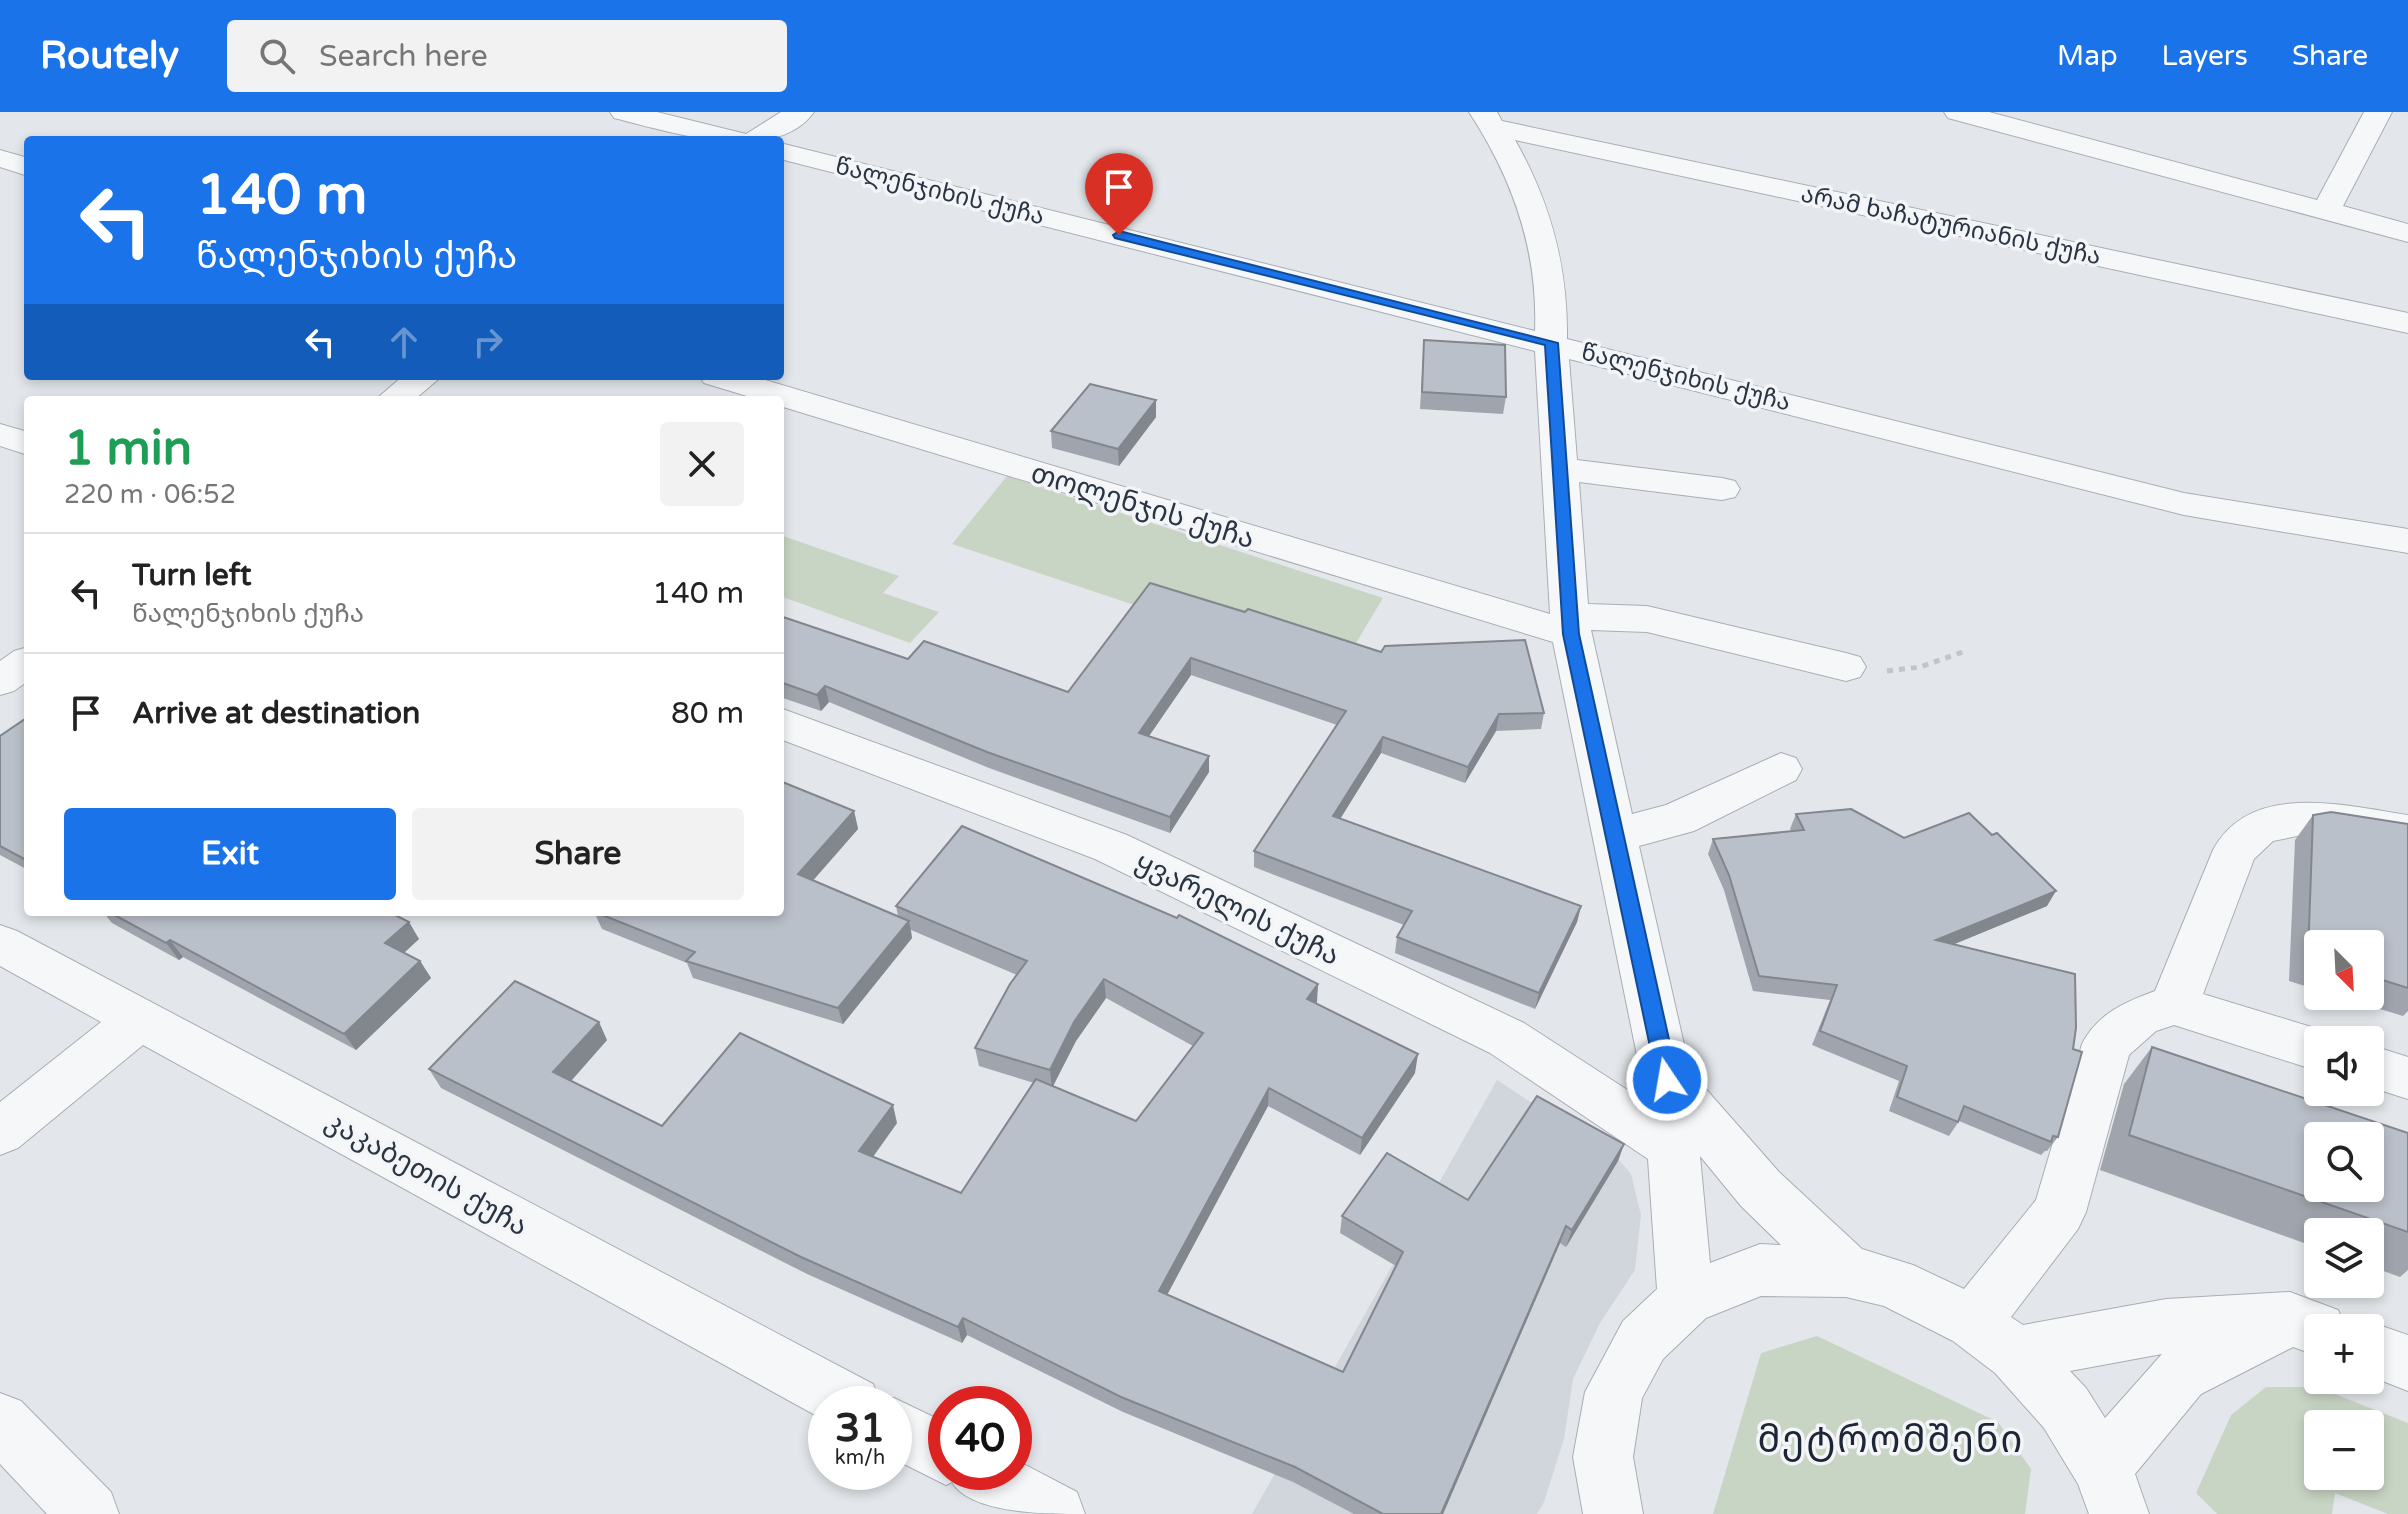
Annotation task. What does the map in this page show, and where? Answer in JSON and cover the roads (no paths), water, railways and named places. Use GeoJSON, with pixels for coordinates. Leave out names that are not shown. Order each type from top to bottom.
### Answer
{"type":"FeatureCollection","features":[{"type":"Feature","properties":{"kind":"street"},"geometry":{"type":"LineString","coordinates":[[624,112],[720,136]]}},
{"type":"Feature","properties":{"kind":"street"},"geometry":{"type":"LineString","coordinates":[[762,136],[800,112]]}},
{"type":"Feature","properties":{"kind":"street"},"geometry":{"type":"LineString","coordinates":[[1958,112],[2408,233]]}},
{"type":"Feature","properties":{"kind":"street"},"geometry":{"type":"LineString","coordinates":[[2326,211],[2390,113]]}},
{"type":"Feature","properties":{"kind":"street"},"geometry":{"type":"LineString","coordinates":[[1488,119],[1516,166],[1540,226],[1554,304],[1551,343],[1570,625],[1667,1080],[1686,1299]]}},
{"type":"Feature","properties":{"kind":"street","name":"არამ ხაჩატურიანის ქუჩა"},"geometry":{"type":"LineString","coordinates":[[1488,119],[2408,323]]}},
{"type":"Feature","properties":{"kind":"street","name":"წალენჯიხის ქუჩა"},"geometry":{"type":"LineString","coordinates":[[784,152],[2184,504],[2408,541]]}},
{"type":"Feature","properties":{"kind":"street"},"geometry":{"type":"LineString","coordinates":[[0,158],[24,166]]}},
{"type":"Feature","properties":{"kind":"street"},"geometry":{"type":"LineString","coordinates":[[398,396],[420,380]]}},
{"type":"Feature","properties":{"kind":"street","name":"თოლენჯის ქუჩა"},"geometry":{"type":"LineString","coordinates":[[730,380],[1570,625],[1647,619],[1846,667]]}},
{"type":"Feature","properties":{"kind":"street"},"geometry":{"type":"LineString","coordinates":[[0,434],[24,443]]}},
{"type":"Feature","properties":{"kind":"street"},"geometry":{"type":"LineString","coordinates":[[1560,469],[1722,489]]}},
{"type":"Feature","properties":{"kind":"street"},"geometry":{"type":"LineString","coordinates":[[0,681],[24,664]]}},
{"type":"Feature","properties":{"kind":"street","name":"ყვარელის ქუჩა"},"geometry":{"type":"LineString","coordinates":[[784,724],[1111,847],[1507,1038],[1671,1146]]}},
{"type":"Feature","properties":{"kind":"street"},"geometry":{"type":"LineString","coordinates":[[1615,835],[1678,819],[1781,769]]}},
{"type":"Feature","properties":{"kind":"street"},"geometry":{"type":"LineString","coordinates":[[2174,1005],[2235,850],[2260,827],[2312,817],[2408,832]]}},
{"type":"Feature","properties":{"kind":"street","name":"კაკაბეთის ქუჩა"},"geometry":{"type":"LineString","coordinates":[[0,944],[819,1386]]}},
{"type":"Feature","properties":{"kind":"street"},"geometry":{"type":"LineString","coordinates":[[1994,1338],[2059,1212],[2107,1044],[2139,1017],[2174,1005],[2304,1046]]}},
{"type":"Feature","properties":{"kind":"street"},"geometry":{"type":"LineString","coordinates":[[0,1132],[141,1018]]}},
{"type":"Feature","properties":{"kind":"street"},"geometry":{"type":"LineString","coordinates":[[2384,1070],[2408,1078]]}},
{"type":"Feature","properties":{"kind":"street"},"geometry":{"type":"LineString","coordinates":[[1667,1080],[1760,1189],[1846,1271]]}},
{"type":"Feature","properties":{"kind":"street"},"geometry":{"type":"LineString","coordinates":[[1613,1514],[1603,1457],[1614,1392],[1643,1340],[1686,1299],[1760,1270],[1846,1271],[1893,1283],[1994,1338],[2065,1408],[2111,1492]]}},
{"type":"Feature","properties":{"kind":"street"},"geometry":{"type":"LineString","coordinates":[[1994,1338],[2166,1326],[2304,1324]]}},
{"type":"Feature","properties":{"kind":"street"},"geometry":{"type":"LineString","coordinates":[[2111,1492],[2119,1446],[2181,1374],[2304,1324]]}},
{"type":"Feature","properties":{"kind":"street"},"geometry":{"type":"LineString","coordinates":[[2384,1354],[2408,1363]]}},
{"type":"Feature","properties":{"kind":"street"},"geometry":{"type":"LineString","coordinates":[[0,1422],[89,1514]]}},
{"type":"Feature","properties":{"kind":"street"},"geometry":{"type":"LineString","coordinates":[[1011,1490],[1055,1514]]}},
{"type":"Feature","properties":{"kind":"district","name":"მეტრომშენი"},"geometry":{"type":"Point","coordinates":[1891,1439]}}]}
